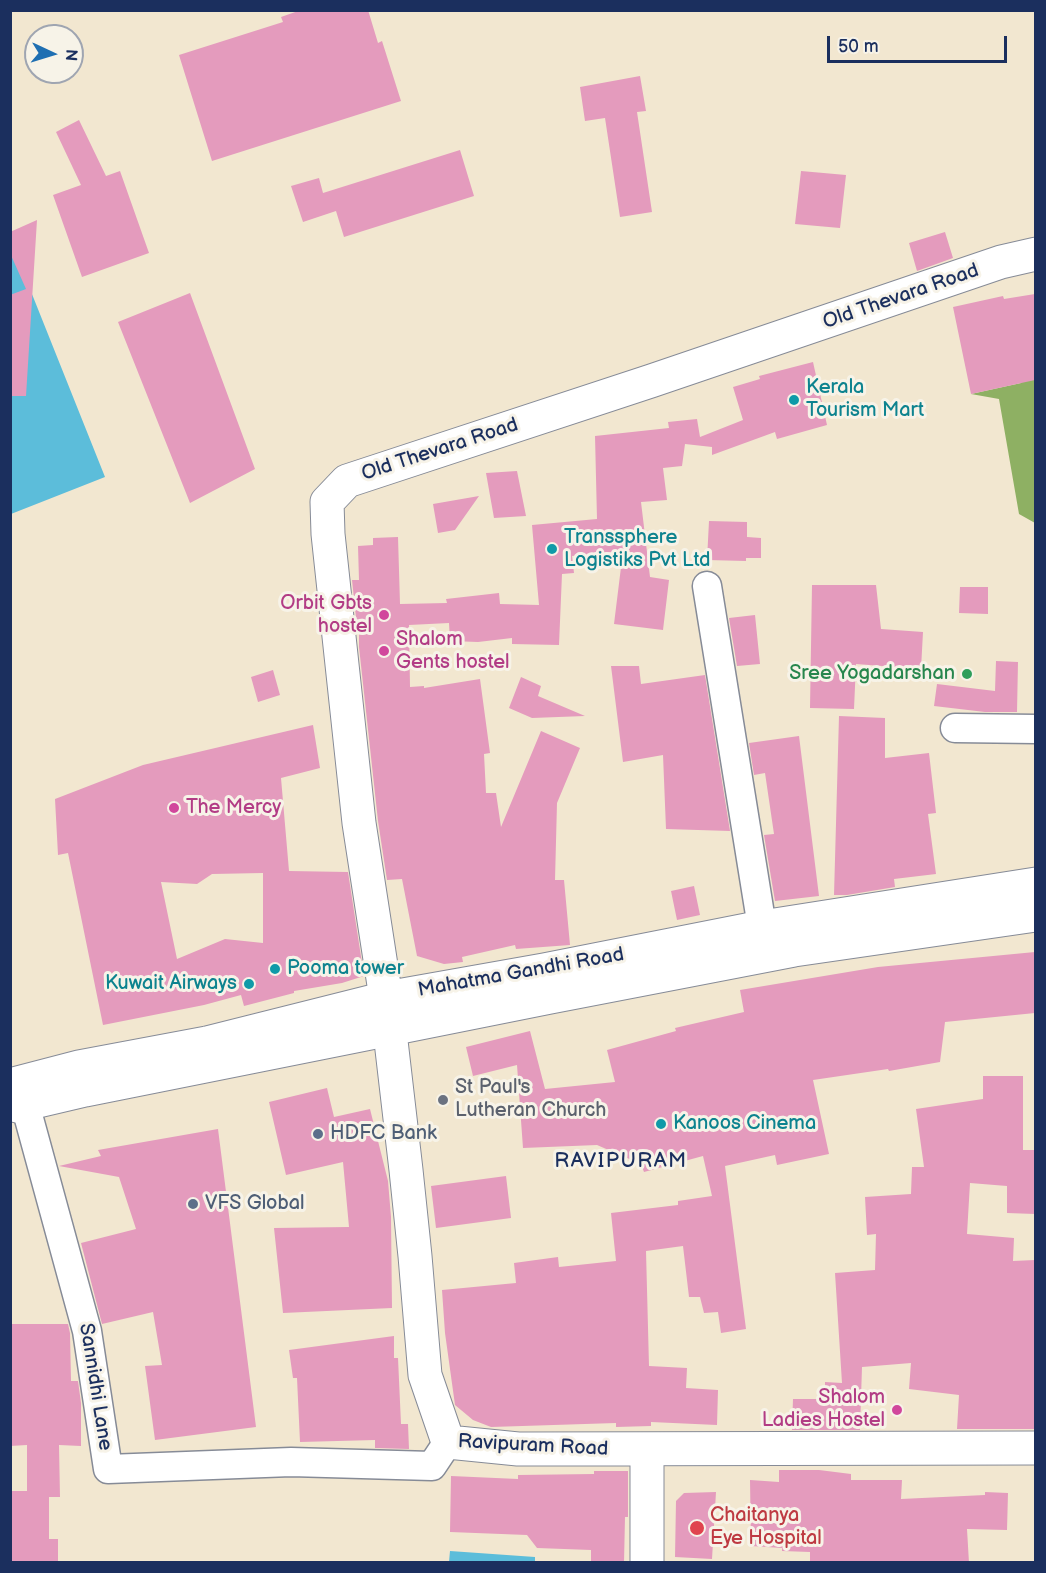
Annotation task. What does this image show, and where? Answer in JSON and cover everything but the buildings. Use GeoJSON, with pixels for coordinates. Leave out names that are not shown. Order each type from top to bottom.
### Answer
{"type":"FeatureCollection","features":[{"type":"Feature","properties":{"kind":"main road","name":"Old Thevara Road"},"geometry":{"type":"LineString","coordinates":[[390,1031],[358,812],[328,534],[327,502],[346,481],[651,381],[1001,262],[1035,254]]}},
{"type":"Feature","properties":{"kind":"main road","name":"Mahatma Gandhi Road"},"geometry":{"type":"LineString","coordinates":[[15,1099],[79,1067],[207,1043],[386,998],[544,970],[762,927],[1035,884]]}},
{"type":"Feature","properties":{"kind":"main road","name":"Mahatma Gandhi Road"},"geometry":{"type":"LineString","coordinates":[[15,1099],[86,1090],[795,950],[1035,915]]}},
{"type":"Feature","properties":{"kind":"main road","name":"Ravipuram Road"},"geometry":{"type":"LineString","coordinates":[[390,1031],[415,1256],[424,1375],[448,1442],[518,1449],[1035,1448]]}},
{"type":"Feature","properties":{"kind":"main road"},"geometry":{"type":"LineString","coordinates":[[647,1450],[648,1563]]}},
{"type":"Feature","properties":{"kind":"street"},"geometry":{"type":"LineString","coordinates":[[707,586],[762,927]]}},
{"type":"Feature","properties":{"kind":"street"},"geometry":{"type":"LineString","coordinates":[[955,728],[1035,729]]}},
{"type":"Feature","properties":{"kind":"street","name":"Sannidhi Lane"},"geometry":{"type":"LineString","coordinates":[[15,1099],[87,1331],[108,1469],[291,1462],[432,1466],[448,1442]]}},
{"type":"Feature","properties":{"kind":"green space"},"geometry":{"type":"Polygon","coordinates":[[[1035,356],[1035,523],[1019,514],[999,399],[971,394],[1021,383],[1035,356]]]}},
{"type":"Feature","properties":{"kind":"water"},"geometry":{"type":"Polygon","coordinates":[[[10,239],[105,477],[11,514],[10,514],[10,239]]]}},
{"type":"Feature","properties":{"kind":"water"},"geometry":{"type":"Polygon","coordinates":[[[450,1551],[535,1557],[535,1562],[449,1562],[450,1551]]]}},
{"type":"Feature","properties":{"kind":"place","name":"Kerala Tourism Mart"},"geometry":{"type":"Point","coordinates":[794,400]}},
{"type":"Feature","properties":{"kind":"place","name":"Transsphere Logistiks Pvt Ltd"},"geometry":{"type":"Point","coordinates":[552,549]}},
{"type":"Feature","properties":{"kind":"place","name":"Orbit Gbts hostel"},"geometry":{"type":"Point","coordinates":[384,615]}},
{"type":"Feature","properties":{"kind":"place","name":"Shalom Gents hostel"},"geometry":{"type":"Point","coordinates":[384,651]}},
{"type":"Feature","properties":{"kind":"place","name":"Sree Yogadarshan"},"geometry":{"type":"Point","coordinates":[967,674]}},
{"type":"Feature","properties":{"kind":"place","name":"The Mercy"},"geometry":{"type":"Point","coordinates":[174,808]}},
{"type":"Feature","properties":{"kind":"place","name":"Pooma tower"},"geometry":{"type":"Point","coordinates":[275,969]}},
{"type":"Feature","properties":{"kind":"place","name":"Kuwait Airways"},"geometry":{"type":"Point","coordinates":[249,984]}},
{"type":"Feature","properties":{"kind":"place","name":"St Paul's Lutheran Church"},"geometry":{"type":"Point","coordinates":[443,1100]}},
{"type":"Feature","properties":{"kind":"place","name":"Kanoos Cinema"},"geometry":{"type":"Point","coordinates":[661,1124]}},
{"type":"Feature","properties":{"kind":"place","name":"HDFC Bank"},"geometry":{"type":"Point","coordinates":[318,1134]}},
{"type":"Feature","properties":{"kind":"place","name":"VFS Global"},"geometry":{"type":"Point","coordinates":[193,1204]}},
{"type":"Feature","properties":{"kind":"place","name":"Shalom Ladies Hostel"},"geometry":{"type":"Point","coordinates":[897,1410]}},
{"type":"Feature","properties":{"kind":"place","name":"Chaitanya Eye Hospital"},"geometry":{"type":"Point","coordinates":[697,1528]}},
{"type":"Feature","properties":{"kind":"district","name":"RAVIPURAM"},"geometry":{"type":"Point","coordinates":[621,1162]}}]}
